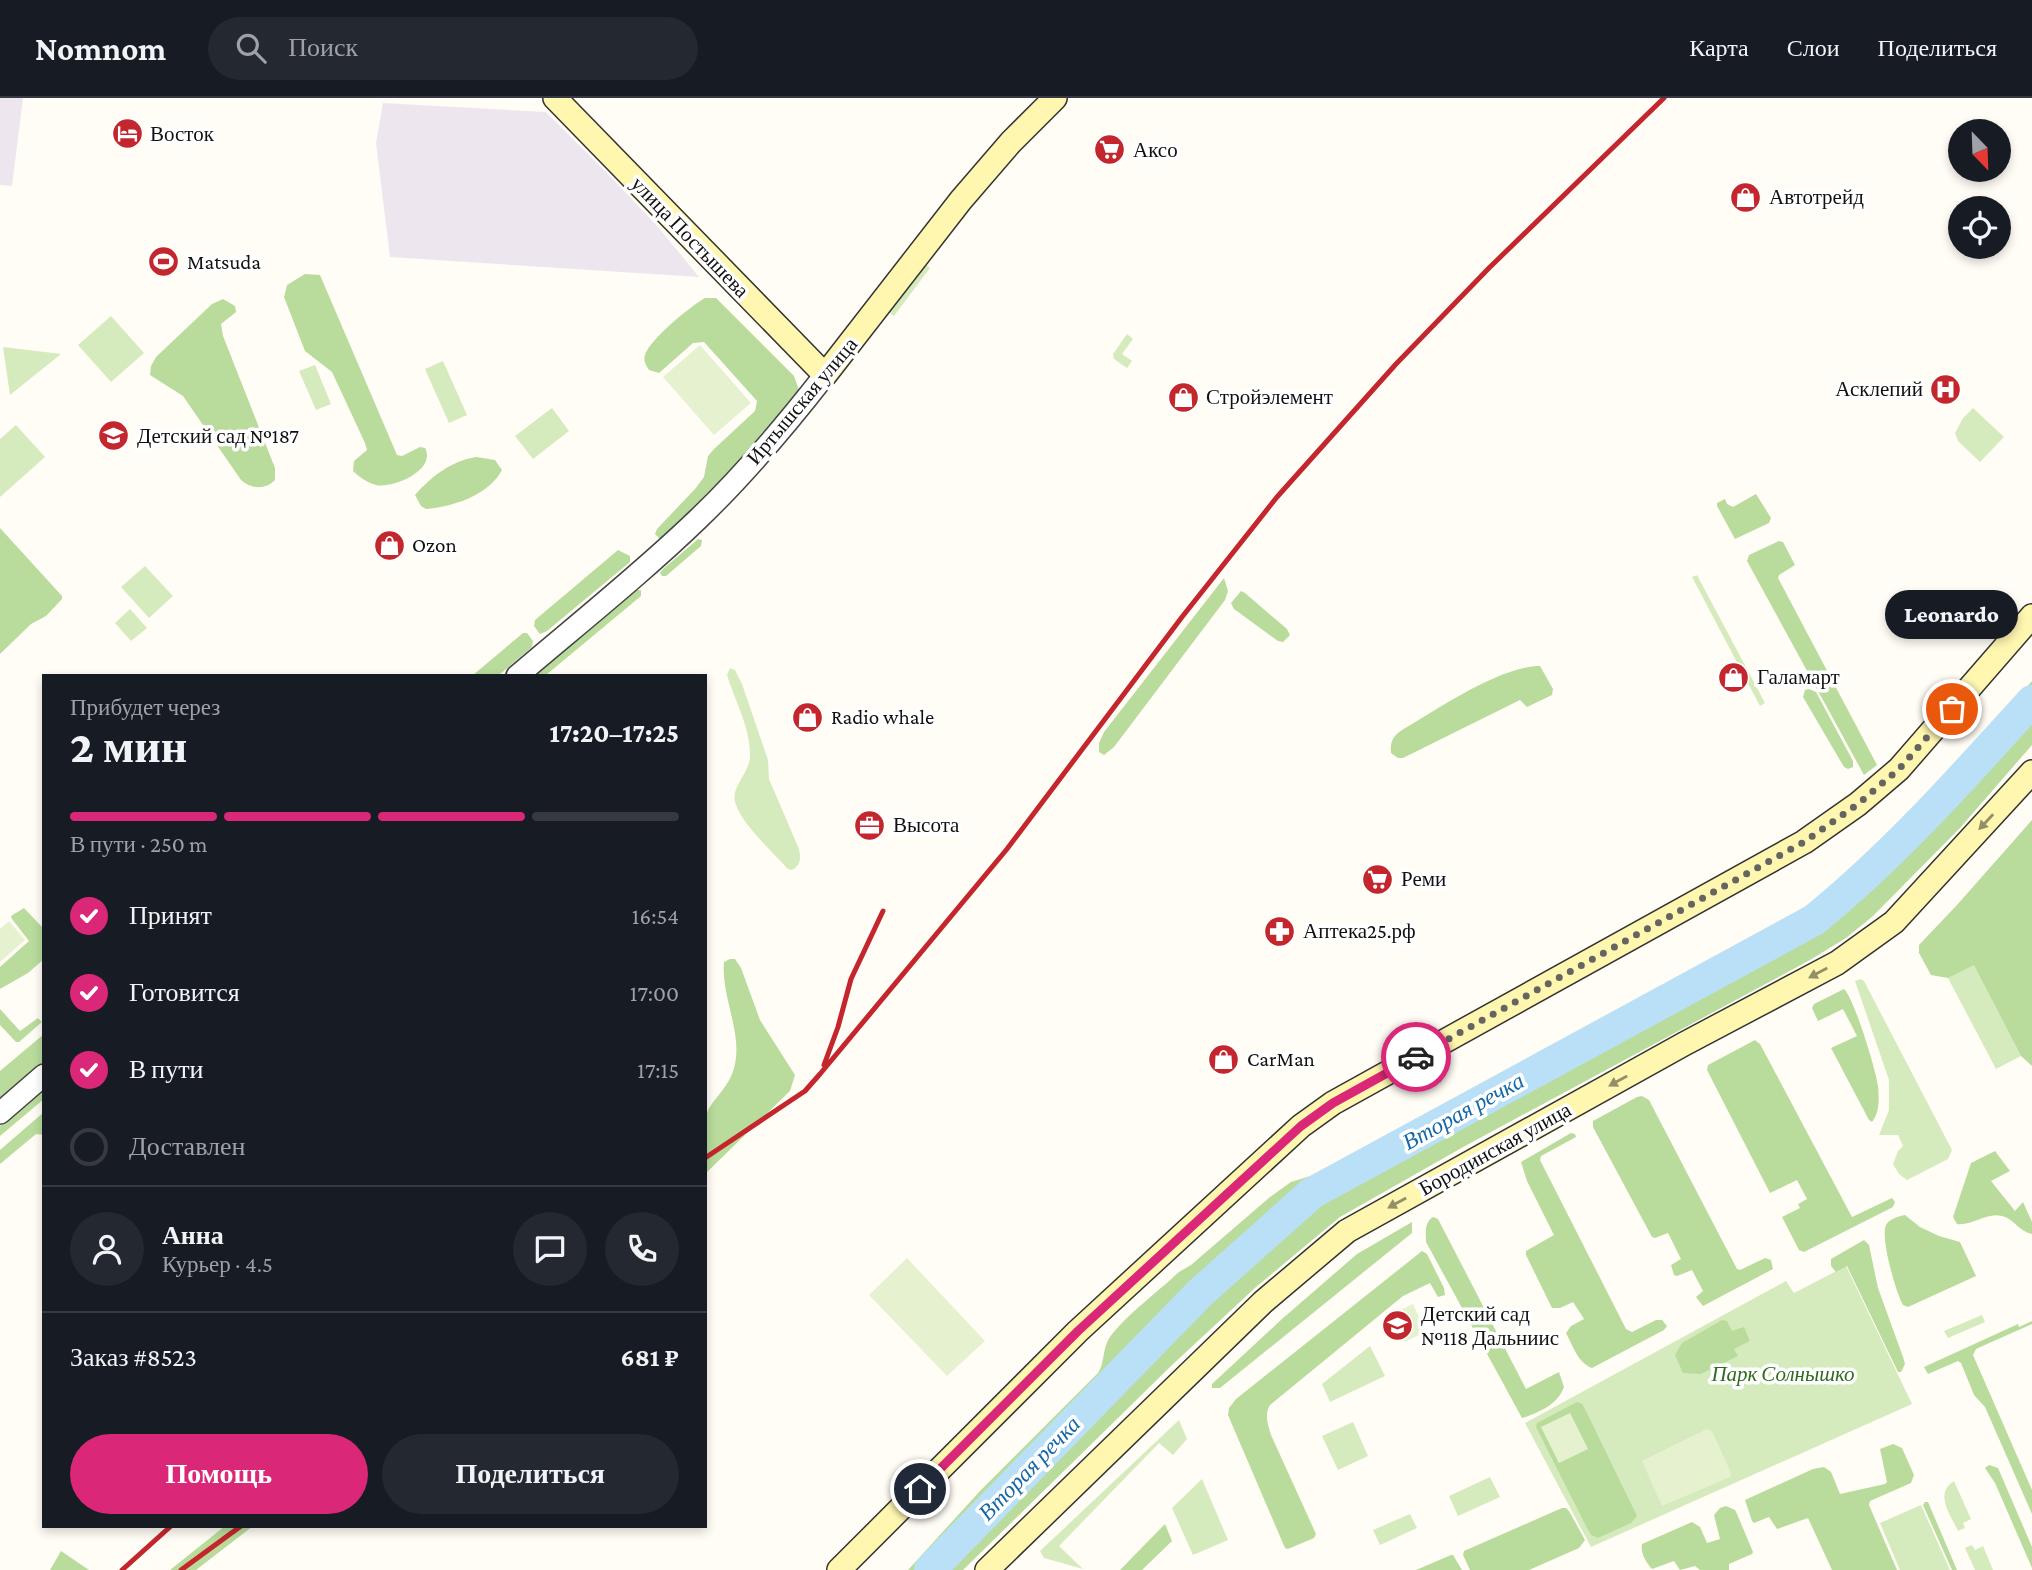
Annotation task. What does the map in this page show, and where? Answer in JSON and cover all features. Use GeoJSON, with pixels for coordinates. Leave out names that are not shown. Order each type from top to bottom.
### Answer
{"type":"FeatureCollection","features":[{"type":"Feature","properties":{"kind":"main road","name":"улица Постышева"},"geometry":{"type":"LineString","coordinates":[[555,98],[825,375]]}},
{"type":"Feature","properties":{"kind":"main road","name":"Иртышская улица"},"geometry":{"type":"LineString","coordinates":[[825,375],[961,200],[1011,142],[1055,98]]}},
{"type":"Feature","properties":{"kind":"main road"},"geometry":{"type":"LineString","coordinates":[[839,1570],[1078,1331],[1301,1126],[1333,1103],[1774,860],[1814,835],[1858,804],[1899,769],[2032,616]]}},
{"type":"Feature","properties":{"kind":"main road","name":"Бородинская улица"},"geometry":{"type":"LineString","coordinates":[[987,1570],[1263,1303],[1347,1231],[1837,963],[1894,922],[2032,772]]}},
{"type":"Feature","properties":{"kind":"street","name":"Иртышская улица"},"geometry":{"type":"LineString","coordinates":[[519,674],[699,518],[730,486],[825,375]]}},
{"type":"Feature","properties":{"kind":"street"},"geometry":{"type":"LineString","coordinates":[[0,1114],[42,1077]]}},
{"type":"Feature","properties":{"kind":"shaded area"},"geometry":{"type":"Polygon","coordinates":[[[0,98],[23,98],[12,186],[0,185],[0,98]]]}},
{"type":"Feature","properties":{"kind":"shaded area"},"geometry":{"type":"Polygon","coordinates":[[[383,103],[546,112],[659,228],[699,277],[390,257],[376,143],[383,103]]]}},
{"type":"Feature","properties":{"kind":"green space"},"geometry":{"type":"Polygon","coordinates":[[[924,263],[930,268],[894,316],[888,312],[924,263]]]}},
{"type":"Feature","properties":{"kind":"green space"},"geometry":{"type":"Polygon","coordinates":[[[305,274],[320,275],[397,455],[402,456],[420,447],[425,448],[425,464],[402,481],[376,485],[353,471],[354,461],[367,450],[365,443],[332,372],[305,351],[284,297],[287,285],[305,274]]]}},
{"type":"Feature","properties":{"kind":"green space"},"geometry":{"type":"Polygon","coordinates":[[[705,298],[716,298],[794,376],[799,390],[797,402],[666,538],[660,539],[655,534],[657,529],[704,477],[708,456],[755,411],[757,401],[704,342],[693,343],[659,373],[649,370],[646,365],[644,359],[648,348],[662,332],[705,298]]]}},
{"type":"Feature","properties":{"kind":"green space"},"geometry":{"type":"Polygon","coordinates":[[[223,299],[235,306],[236,312],[221,324],[223,336],[275,468],[275,480],[262,487],[254,487],[241,480],[183,396],[150,375],[156,357],[212,304],[223,299]]]}},
{"type":"Feature","properties":{"kind":"green space"},"geometry":{"type":"Polygon","coordinates":[[[111,316],[144,353],[111,382],[78,345],[111,316]]]}},
{"type":"Feature","properties":{"kind":"green space"},"geometry":{"type":"Polygon","coordinates":[[[1127,334],[1133,339],[1122,354],[1132,361],[1127,368],[1114,359],[1113,354],[1127,334]]]}},
{"type":"Feature","properties":{"kind":"green space"},"geometry":{"type":"Polygon","coordinates":[[[700,345],[751,403],[714,435],[663,377],[700,345]]]}},
{"type":"Feature","properties":{"kind":"green space"},"geometry":{"type":"Polygon","coordinates":[[[3,347],[61,354],[10,395],[3,347]]]}},
{"type":"Feature","properties":{"kind":"green space"},"geometry":{"type":"Polygon","coordinates":[[[443,361],[467,415],[449,423],[425,369],[443,361]]]}},
{"type":"Feature","properties":{"kind":"green space"},"geometry":{"type":"Polygon","coordinates":[[[315,365],[331,404],[316,410],[299,371],[315,365]]]}},
{"type":"Feature","properties":{"kind":"green space"},"geometry":{"type":"Polygon","coordinates":[[[552,408],[569,431],[533,459],[515,436],[552,408]]]}},
{"type":"Feature","properties":{"kind":"green space"},"geometry":{"type":"Polygon","coordinates":[[[1973,408],[2004,437],[1980,462],[1958,441],[1955,433],[1963,418],[1973,408]]]}},
{"type":"Feature","properties":{"kind":"green space"},"geometry":{"type":"Polygon","coordinates":[[[16,425],[45,457],[0,497],[0,439],[16,425]]]}},
{"type":"Feature","properties":{"kind":"green space"},"geometry":{"type":"Polygon","coordinates":[[[476,457],[495,460],[502,470],[496,479],[479,493],[447,506],[426,509],[421,506],[415,495],[428,482],[450,466],[476,457]]]}},
{"type":"Feature","properties":{"kind":"green space"},"geometry":{"type":"Polygon","coordinates":[[[1756,494],[1771,518],[1769,523],[1735,539],[1717,503],[1725,499],[1727,504],[1733,507],[1756,494]]]}},
{"type":"Feature","properties":{"kind":"green space"},"geometry":{"type":"Polygon","coordinates":[[[0,528],[62,599],[0,654],[0,528]]]}},
{"type":"Feature","properties":{"kind":"green space"},"geometry":{"type":"Polygon","coordinates":[[[698,539],[702,540],[701,546],[666,576],[662,576],[660,573],[663,569],[698,539]]]}},
{"type":"Feature","properties":{"kind":"green space"},"geometry":{"type":"Polygon","coordinates":[[[1779,541],[1783,542],[1795,565],[1778,578],[1877,765],[1864,775],[1747,561],[1749,555],[1779,541]]]}},
{"type":"Feature","properties":{"kind":"green space"},"geometry":{"type":"Polygon","coordinates":[[[618,550],[630,556],[630,562],[540,634],[534,626],[535,620],[618,550]]]}},
{"type":"Feature","properties":{"kind":"green space"},"geometry":{"type":"Polygon","coordinates":[[[145,566],[173,596],[149,618],[121,587],[145,566]]]}},
{"type":"Feature","properties":{"kind":"green space"},"geometry":{"type":"Polygon","coordinates":[[[1697,575],[1765,703],[1760,706],[1692,577],[1697,575]]]}},
{"type":"Feature","properties":{"kind":"green space"},"geometry":{"type":"Polygon","coordinates":[[[1224,578],[1228,591],[1225,600],[1114,747],[1104,755],[1099,752],[1099,743],[1104,732],[1224,578]]]}},
{"type":"Feature","properties":{"kind":"green space"},"geometry":{"type":"Polygon","coordinates":[[[637,590],[641,590],[641,596],[547,674],[536,674],[637,590]]]}},
{"type":"Feature","properties":{"kind":"green space"},"geometry":{"type":"Polygon","coordinates":[[[1241,591],[1287,629],[1290,635],[1283,642],[1234,609],[1231,603],[1241,591]]]}},
{"type":"Feature","properties":{"kind":"green space"},"geometry":{"type":"Polygon","coordinates":[[[130,609],[147,628],[131,641],[115,623],[130,609]]]}},
{"type":"Feature","properties":{"kind":"green space"},"geometry":{"type":"Polygon","coordinates":[[[523,633],[527,633],[533,641],[532,647],[500,674],[474,674],[523,633]]]}},
{"type":"Feature","properties":{"kind":"green space"},"geometry":{"type":"Polygon","coordinates":[[[1540,666],[1553,689],[1552,695],[1527,707],[1520,700],[1403,758],[1391,753],[1393,740],[1399,732],[1451,701],[1507,673],[1540,666]]]}},
{"type":"Feature","properties":{"kind":"green space"},"geometry":{"type":"Polygon","coordinates":[[[730,668],[735,670],[742,684],[768,760],[769,779],[799,849],[800,861],[792,870],[788,869],[750,828],[735,802],[734,796],[749,763],[750,747],[727,675],[730,668]]]}},
{"type":"Feature","properties":{"kind":"green space"},"geometry":{"type":"Polygon","coordinates":[[[2032,681],[2032,745],[1960,828],[1873,916],[1846,938],[1340,1217],[1256,1287],[1171,1366],[963,1570],[908,1570],[980,1491],[1098,1373],[1107,1341],[1125,1320],[1270,1197],[1291,1182],[1320,1173],[1743,945],[1840,885],[1920,809],[2032,681]]]}},
{"type":"Feature","properties":{"kind":"green space"},"geometry":{"type":"Polygon","coordinates":[[[1805,690],[1816,692],[1853,761],[1853,767],[1844,767],[1803,697],[1805,690]]]}},
{"type":"Feature","properties":{"kind":"green space"},"geometry":{"type":"Polygon","coordinates":[[[2032,820],[2032,1066],[2021,1056],[1974,965],[1948,978],[1931,975],[1919,953],[1919,945],[2032,820]]]}},
{"type":"Feature","properties":{"kind":"green space"},"geometry":{"type":"Polygon","coordinates":[[[24,908],[42,927],[42,961],[28,973],[0,989],[0,967],[29,941],[11,916],[24,908]]]}},
{"type":"Feature","properties":{"kind":"green space"},"geometry":{"type":"Polygon","coordinates":[[[9,921],[25,940],[0,962],[0,929],[9,921]]]}},
{"type":"Feature","properties":{"kind":"green space"},"geometry":{"type":"Polygon","coordinates":[[[735,959],[741,968],[760,1020],[795,1075],[790,1091],[707,1172],[707,1113],[730,1079],[736,1052],[734,1026],[725,988],[724,962],[735,959]]]}},
{"type":"Feature","properties":{"kind":"green space"},"geometry":{"type":"Polygon","coordinates":[[[1974,964],[2021,1056],[1996,1069],[1948,978],[1974,964]]]}},
{"type":"Feature","properties":{"kind":"green space"},"geometry":{"type":"Polygon","coordinates":[[[1861,979],[1952,1150],[1948,1159],[1907,1180],[1893,1164],[1903,1146],[1898,1135],[1879,1135],[1889,1110],[1889,1080],[1855,981],[1861,979]]]}},
{"type":"Feature","properties":{"kind":"green space"},"geometry":{"type":"Polygon","coordinates":[[[1844,989],[1859,1019],[1876,1078],[1878,1105],[1872,1122],[1831,1048],[1857,1036],[1843,1009],[1818,1021],[1812,1008],[1814,1004],[1844,989]]]}},
{"type":"Feature","properties":{"kind":"green space"},"geometry":{"type":"Polygon","coordinates":[[[0,1009],[20,1031],[38,1018],[42,1022],[16,1042],[0,1025],[0,1009]]]}},
{"type":"Feature","properties":{"kind":"green space"},"geometry":{"type":"Polygon","coordinates":[[[42,1036],[42,1063],[0,1100],[0,1071],[42,1036]]]}},
{"type":"Feature","properties":{"kind":"green space"},"geometry":{"type":"Polygon","coordinates":[[[1755,1040],[1760,1044],[1852,1217],[1892,1198],[1895,1202],[1893,1207],[1804,1252],[1799,1250],[1782,1217],[1800,1208],[1798,1204],[1807,1199],[1797,1180],[1770,1193],[1707,1070],[1708,1065],[1755,1040]]]}},
{"type":"Feature","properties":{"kind":"green space"},"geometry":{"type":"Polygon","coordinates":[[[42,1090],[42,1101],[0,1136],[0,1126],[42,1090]]]}},
{"type":"Feature","properties":{"kind":"green space"},"geometry":{"type":"Polygon","coordinates":[[[1642,1096],[1649,1100],[1737,1269],[1765,1258],[1771,1260],[1773,1269],[1703,1306],[1696,1297],[1703,1291],[1692,1270],[1674,1275],[1671,1265],[1681,1259],[1668,1233],[1652,1237],[1593,1127],[1593,1121],[1642,1096]]]}},
{"type":"Feature","properties":{"kind":"green space"},"geometry":{"type":"Polygon","coordinates":[[[42,1114],[42,1135],[36,1134],[0,1164],[0,1150],[42,1114]]]}},
{"type":"Feature","properties":{"kind":"green space"},"geometry":{"type":"Polygon","coordinates":[[[1571,1133],[1576,1137],[1541,1156],[1540,1160],[1626,1329],[1632,1332],[1656,1320],[1662,1320],[1667,1326],[1592,1368],[1579,1358],[1566,1333],[1571,1326],[1584,1319],[1573,1302],[1560,1308],[1552,1308],[1526,1255],[1526,1251],[1554,1235],[1527,1181],[1521,1162],[1571,1133]]]}},
{"type":"Feature","properties":{"kind":"green space"},"geometry":{"type":"Polygon","coordinates":[[[1995,1151],[2010,1171],[1991,1181],[2015,1211],[2023,1202],[2032,1222],[2032,1234],[2002,1216],[1990,1216],[1963,1224],[1957,1224],[1953,1217],[1971,1163],[1995,1151]]]}},
{"type":"Feature","properties":{"kind":"green space"},"geometry":{"type":"Polygon","coordinates":[[[1905,1215],[1920,1227],[1960,1242],[1976,1276],[1908,1307],[1903,1305],[1890,1265],[1885,1231],[1889,1221],[1905,1215]]]}},
{"type":"Feature","properties":{"kind":"green space"},"geometry":{"type":"Polygon","coordinates":[[[1433,1217],[1438,1219],[1526,1389],[1559,1372],[1564,1387],[1553,1403],[1522,1418],[1426,1242],[1427,1225],[1433,1217]]]}},
{"type":"Feature","properties":{"kind":"green space"},"geometry":{"type":"Polygon","coordinates":[[[1412,1222],[1412,1233],[1220,1388],[1212,1388],[1212,1384],[1282,1319],[1357,1254],[1412,1222]]]}},
{"type":"Feature","properties":{"kind":"green space"},"geometry":{"type":"Polygon","coordinates":[[[1864,1240],[1869,1245],[1878,1288],[1905,1364],[1901,1372],[1898,1372],[1847,1266],[1836,1272],[1831,1266],[1831,1259],[1864,1240]]]}},
{"type":"Feature","properties":{"kind":"green space"},"geometry":{"type":"Polygon","coordinates":[[[1422,1251],[1427,1254],[1445,1295],[1438,1297],[1430,1283],[1403,1296],[1268,1409],[1267,1420],[1271,1435],[1316,1534],[1314,1538],[1285,1548],[1228,1415],[1229,1408],[1236,1399],[1422,1251]]]}},
{"type":"Feature","properties":{"kind":"green space"},"geometry":{"type":"Polygon","coordinates":[[[907,1258],[985,1341],[947,1376],[869,1295],[907,1258]]]}},
{"type":"Feature","properties":{"kind":"green space","name":"Парк Солнышко"},"geometry":{"type":"Polygon","coordinates":[[[1846,1266],[1912,1404],[1591,1547],[1525,1423],[1786,1281],[1794,1293],[1846,1266]]]}},
{"type":"Feature","properties":{"kind":"green space"},"geometry":{"type":"Polygon","coordinates":[[[1413,1304],[1426,1332],[1404,1342],[1391,1315],[1413,1304]]]}},
{"type":"Feature","properties":{"kind":"green space"},"geometry":{"type":"Polygon","coordinates":[[[1982,1315],[1985,1322],[1948,1338],[1944,1331],[1982,1315]]]}},
{"type":"Feature","properties":{"kind":"green space"},"geometry":{"type":"Polygon","coordinates":[[[1722,1320],[1727,1321],[1732,1331],[1744,1327],[1750,1341],[1734,1349],[1738,1356],[1701,1374],[1683,1373],[1675,1355],[1682,1343],[1722,1320]]]}},
{"type":"Feature","properties":{"kind":"green space"},"geometry":{"type":"Polygon","coordinates":[[[2032,1321],[2032,1324],[1976,1349],[1973,1355],[2032,1490],[2032,1514],[1985,1407],[1974,1395],[1961,1363],[1958,1361],[1928,1374],[1924,1367],[2018,1324],[2019,1327],[2032,1321]]]}},
{"type":"Feature","properties":{"kind":"green space"},"geometry":{"type":"Polygon","coordinates":[[[1370,1346],[1385,1376],[1330,1402],[1322,1384],[1370,1346]]]}},
{"type":"Feature","properties":{"kind":"green space"},"geometry":{"type":"Polygon","coordinates":[[[1577,1402],[1582,1404],[1586,1411],[1637,1516],[1631,1523],[1598,1538],[1591,1535],[1587,1528],[1536,1427],[1537,1423],[1577,1402]]]}},
{"type":"Feature","properties":{"kind":"green space"},"geometry":{"type":"Polygon","coordinates":[[[1570,1413],[1588,1449],[1559,1463],[1541,1427],[1570,1413]]]}},
{"type":"Feature","properties":{"kind":"green space"},"geometry":{"type":"Polygon","coordinates":[[[1179,1420],[1187,1439],[1173,1455],[1159,1443],[1059,1546],[1083,1569],[1044,1558],[1040,1551],[1179,1420]]]}},
{"type":"Feature","properties":{"kind":"green space"},"geometry":{"type":"Polygon","coordinates":[[[1353,1422],[1368,1456],[1338,1470],[1322,1436],[1353,1422]]]}},
{"type":"Feature","properties":{"kind":"green space"},"geometry":{"type":"Polygon","coordinates":[[[1707,1429],[1712,1431],[1731,1473],[1730,1477],[1662,1506],[1642,1461],[1707,1429]]]}},
{"type":"Feature","properties":{"kind":"green space"},"geometry":{"type":"Polygon","coordinates":[[[1893,1444],[1902,1448],[1914,1475],[1911,1483],[1870,1501],[1869,1505],[1897,1570],[1832,1570],[1808,1518],[1777,1529],[1769,1517],[1754,1523],[1752,1521],[1745,1500],[1813,1469],[1824,1467],[1831,1472],[1840,1494],[1885,1484],[1887,1482],[1880,1449],[1893,1444]]]}},
{"type":"Feature","properties":{"kind":"green space"},"geometry":{"type":"Polygon","coordinates":[[[1989,1465],[1998,1468],[2032,1547],[2032,1568],[1995,1483],[1985,1468],[1989,1465]]]}},
{"type":"Feature","properties":{"kind":"green space"},"geometry":{"type":"Polygon","coordinates":[[[1490,1477],[1500,1497],[1458,1516],[1449,1496],[1490,1477]]]}},
{"type":"Feature","properties":{"kind":"green space"},"geometry":{"type":"Polygon","coordinates":[[[1202,1479],[1228,1540],[1193,1555],[1172,1508],[1202,1479]]]}},
{"type":"Feature","properties":{"kind":"green space"},"geometry":{"type":"Polygon","coordinates":[[[1954,1481],[1971,1519],[1963,1523],[1965,1528],[1958,1531],[1944,1498],[1948,1486],[1954,1481]]]}},
{"type":"Feature","properties":{"kind":"green space"},"geometry":{"type":"Polygon","coordinates":[[[1928,1502],[1957,1570],[1952,1570],[1923,1505],[1928,1502]]]}},
{"type":"Feature","properties":{"kind":"green space"},"geometry":{"type":"Polygon","coordinates":[[[1921,1505],[1950,1570],[1900,1570],[1880,1523],[1921,1505]]]}},
{"type":"Feature","properties":{"kind":"green space"},"geometry":{"type":"Polygon","coordinates":[[[1726,1506],[1735,1510],[1752,1554],[1729,1564],[1729,1570],[1700,1570],[1695,1566],[1680,1570],[1674,1561],[1652,1569],[1650,1567],[1643,1554],[1642,1544],[1692,1522],[1700,1527],[1707,1543],[1720,1539],[1714,1515],[1726,1506]]]}},
{"type":"Feature","properties":{"kind":"green space"},"geometry":{"type":"Polygon","coordinates":[[[1562,1508],[1569,1511],[1585,1540],[1579,1548],[1529,1570],[1470,1570],[1463,1555],[1464,1551],[1562,1508]]]}},
{"type":"Feature","properties":{"kind":"green space"},"geometry":{"type":"Polygon","coordinates":[[[1410,1514],[1417,1528],[1380,1545],[1373,1530],[1410,1514]]]}},
{"type":"Feature","properties":{"kind":"green space"},"geometry":{"type":"Polygon","coordinates":[[[1165,1524],[1172,1541],[1142,1570],[1120,1570],[1165,1524]]]}},
{"type":"Feature","properties":{"kind":"green space"},"geometry":{"type":"Polygon","coordinates":[[[222,1528],[250,1528],[196,1570],[170,1570],[222,1528]]]}},
{"type":"Feature","properties":{"kind":"green space"},"geometry":{"type":"Polygon","coordinates":[[[1972,1545],[1975,1550],[1983,1546],[1993,1570],[1975,1570],[1965,1548],[1972,1545]]]}},
{"type":"Feature","properties":{"kind":"green space"},"geometry":{"type":"Polygon","coordinates":[[[61,1551],[89,1570],[50,1570],[61,1551]]]}},
{"type":"Feature","properties":{"kind":"green space"},"geometry":{"type":"Polygon","coordinates":[[[1451,1555],[1462,1570],[1416,1570],[1451,1555]]]}},
{"type":"Feature","properties":{"kind":"waterway","name":"Вторая речка"},"geometry":{"type":"LineString","coordinates":[[930,1570],[1200,1293],[1312,1193],[1814,920],[1900,842],[2032,701]]}},
{"type":"Feature","properties":{"kind":"railway"},"geometry":{"type":"LineString","coordinates":[[707,1157],[805,1091],[1007,849],[1182,617],[1277,497],[1396,364],[1489,268],[1664,98]]}},
{"type":"Feature","properties":{"kind":"railway"},"geometry":{"type":"LineString","coordinates":[[824,1065],[851,979],[883,911]]}},
{"type":"Feature","properties":{"kind":"railway"},"geometry":{"type":"LineString","coordinates":[[122,1570],[169,1528]]}},
{"type":"Feature","properties":{"kind":"railway"},"geometry":{"type":"LineString","coordinates":[[181,1570],[238,1528]]}},
{"type":"Feature","properties":{"kind":"way so far"},"geometry":{"type":"LineString","coordinates":[[1416,1057],[1804,842],[1858,804],[1899,769],[1952,709]]}},
{"type":"Feature","properties":{"kind":"place","name":"Восток"},"geometry":{"type":"Point","coordinates":[127,134]}},
{"type":"Feature","properties":{"kind":"place","name":"Аксо"},"geometry":{"type":"Point","coordinates":[1110,150]}},
{"type":"Feature","properties":{"kind":"place","name":"Автотрейд"},"geometry":{"type":"Point","coordinates":[1746,197]}},
{"type":"Feature","properties":{"kind":"place","name":"Matsuda"},"geometry":{"type":"Point","coordinates":[164,262]}},
{"type":"Feature","properties":{"kind":"place","name":"Асклепий"},"geometry":{"type":"Point","coordinates":[1946,389]}},
{"type":"Feature","properties":{"kind":"place","name":"Стройэлемент"},"geometry":{"type":"Point","coordinates":[1183,397]}},
{"type":"Feature","properties":{"kind":"place","name":"Детский сад №187"},"geometry":{"type":"Point","coordinates":[114,436]}},
{"type":"Feature","properties":{"kind":"place","name":"Ozon"},"geometry":{"type":"Point","coordinates":[389,545]}},
{"type":"Feature","properties":{"kind":"place","name":"Галамарт"},"geometry":{"type":"Point","coordinates":[1734,677]}},
{"type":"Feature","properties":{"kind":"place","name":"Leonardo"},"geometry":{"type":"Point","coordinates":[1952,709]}},
{"type":"Feature","properties":{"kind":"place","name":"Radio whale"},"geometry":{"type":"Point","coordinates":[808,717]}},
{"type":"Feature","properties":{"kind":"place","name":"Высота"},"geometry":{"type":"Point","coordinates":[870,825]}},
{"type":"Feature","properties":{"kind":"place","name":"Реми"},"geometry":{"type":"Point","coordinates":[1378,879]}},
{"type":"Feature","properties":{"kind":"place","name":"Аптека25.рф"},"geometry":{"type":"Point","coordinates":[1280,931]}},
{"type":"Feature","properties":{"kind":"place","name":"CarMan"},"geometry":{"type":"Point","coordinates":[1224,1059]}},
{"type":"Feature","properties":{"kind":"place","name":"Детский сад №118 Дальниис"},"geometry":{"type":"Point","coordinates":[1398,1326]}},
{"type":"Feature","properties":{"kind":"route"},"geometry":{"type":"LineString","coordinates":[[920,1489],[1078,1331],[1301,1126],[1333,1103],[1416,1057]]}}]}
